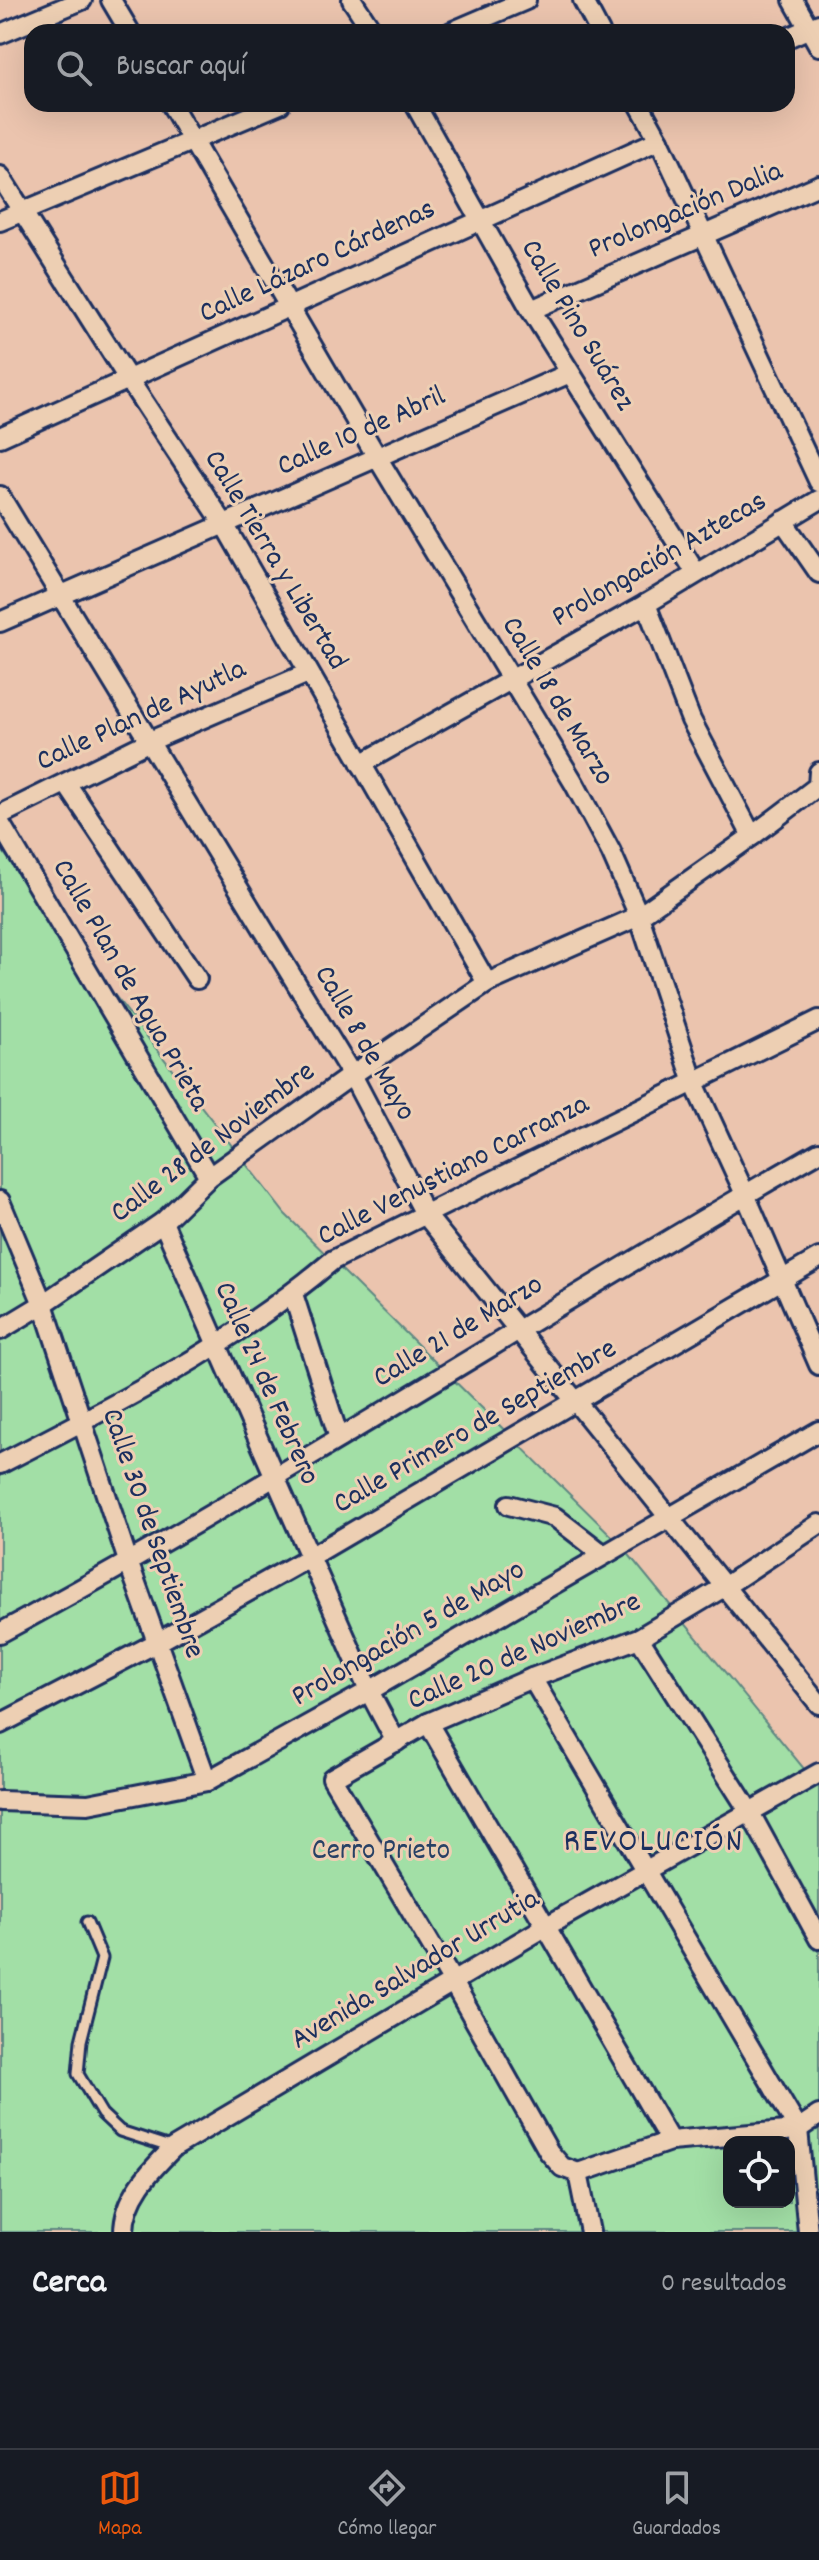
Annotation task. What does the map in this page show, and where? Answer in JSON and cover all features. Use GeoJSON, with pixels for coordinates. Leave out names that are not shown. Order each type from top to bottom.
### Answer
{"type":"FeatureCollection","features":[{"type":"Feature","properties":{"kind":"street"},"geometry":{"type":"LineString","coordinates":[[24,24],[82,0]]}},
{"type":"Feature","properties":{"kind":"street"},"geometry":{"type":"LineString","coordinates":[[111,0],[125,24]]}},
{"type":"Feature","properties":{"kind":"street"},"geometry":{"type":"LineString","coordinates":[[352,0],[368,24]]}},
{"type":"Feature","properties":{"kind":"street"},"geometry":{"type":"LineString","coordinates":[[470,24],[526,0]]}},
{"type":"Feature","properties":{"kind":"street"},"geometry":{"type":"LineString","coordinates":[[583,0],[596,24]]}},
{"type":"Feature","properties":{"kind":"street"},"geometry":{"type":"LineString","coordinates":[[793,0],[815,26],[819,46]]}},
{"type":"Feature","properties":{"kind":"street"},"geometry":{"type":"LineString","coordinates":[[0,34],[24,24]]}},
{"type":"Feature","properties":{"kind":"street"},"geometry":{"type":"LineString","coordinates":[[795,35],[815,26]]}},
{"type":"Feature","properties":{"kind":"street","name":"Calle 18 de Marzo"},"geometry":{"type":"LineString","coordinates":[[176,112],[377,457],[574,783],[611,852],[639,916],[694,1083],[819,1365]]}},
{"type":"Feature","properties":{"kind":"street"},"geometry":{"type":"LineString","coordinates":[[0,221],[261,112]]}},
{"type":"Feature","properties":{"kind":"street","name":"Calle Pino Suárez"},"geometry":{"type":"LineString","coordinates":[[420,112],[531,310],[696,573]]}},
{"type":"Feature","properties":{"kind":"street"},"geometry":{"type":"LineString","coordinates":[[643,112],[819,482]]}},
{"type":"Feature","properties":{"kind":"street","name":"Calle Lázaro Cárdenas"},"geometry":{"type":"LineString","coordinates":[[0,437],[659,140]]}},
{"type":"Feature","properties":{"kind":"street","name":"Calle Tierra y Libertad"},"geometry":{"type":"LineString","coordinates":[[0,176],[224,524],[487,983]]}},
{"type":"Feature","properties":{"kind":"street","name":"Prolongación Dalia"},"geometry":{"type":"LineString","coordinates":[[531,310],[819,185]]}},
{"type":"Feature","properties":{"kind":"street","name":"Calle 10 de Abril"},"geometry":{"type":"LineString","coordinates":[[0,622],[570,373]]}},
{"type":"Feature","properties":{"kind":"street","name":"Calle 8 de Mayo"},"geometry":{"type":"LineString","coordinates":[[0,496],[352,1075],[425,1214],[819,1704]]}},
{"type":"Feature","properties":{"kind":"street","name":"Prolongación Aztecas"},"geometry":{"type":"LineString","coordinates":[[361,764],[646,604],[819,500]]}},
{"type":"Feature","properties":{"kind":"street"},"geometry":{"type":"LineString","coordinates":[[783,521],[819,573]]}},
{"type":"Feature","properties":{"kind":"street"},"geometry":{"type":"LineString","coordinates":[[646,604],[691,720],[752,836]]}},
{"type":"Feature","properties":{"kind":"street","name":"Calle Plan de Ayutla"},"geometry":{"type":"LineString","coordinates":[[0,815],[150,741],[308,673]]}},
{"type":"Feature","properties":{"kind":"street","name":"Calle 28 de Noviembre"},"geometry":{"type":"LineString","coordinates":[[0,1330],[163,1222],[209,1177],[487,983],[639,916],[752,836],[819,782]]}},
{"type":"Feature","properties":{"kind":"street"},"geometry":{"type":"LineString","coordinates":[[66,783],[197,979]]}},
{"type":"Feature","properties":{"kind":"street","name":"Calle Plan de Agua Prieta"},"geometry":{"type":"LineString","coordinates":[[0,823],[209,1177]]}},
{"type":"Feature","properties":{"kind":"street","name":"Calle Venustiano Carranza"},"geometry":{"type":"LineString","coordinates":[[0,1464],[82,1422],[218,1345],[293,1294],[333,1260],[819,1020]]}},
{"type":"Feature","properties":{"kind":"street","name":"Calle 21 de Marzo"},"geometry":{"type":"LineString","coordinates":[[0,1633],[129,1564],[517,1329],[819,1152]]}},
{"type":"Feature","properties":{"kind":"street","name":"Calle 30 de Septiembre"},"geometry":{"type":"LineString","coordinates":[[0,1201],[43,1304],[129,1564],[207,1781]]}},
{"type":"Feature","properties":{"kind":"street","name":"Calle 24 de Febrero"},"geometry":{"type":"LineString","coordinates":[[163,1222],[369,1691],[396,1742]]}},
{"type":"Feature","properties":{"kind":"street","name":"Calle Primero de Septiembre"},"geometry":{"type":"LineString","coordinates":[[0,1724],[158,1642],[310,1557],[819,1258]]}},
{"type":"Feature","properties":{"kind":"street"},"geometry":{"type":"LineString","coordinates":[[293,1294],[339,1438]]}},
{"type":"Feature","properties":{"kind":"street","name":"Prolongación 5 de Mayo"},"geometry":{"type":"LineString","coordinates":[[0,1801],[88,1804],[207,1781],[819,1431]]}},
{"type":"Feature","properties":{"kind":"street"},"geometry":{"type":"LineString","coordinates":[[509,1505],[555,1517],[604,1555]]}},
{"type":"Feature","properties":{"kind":"street","name":"Calle 20 de Noviembre"},"geometry":{"type":"LineString","coordinates":[[453,1982],[332,1778],[428,1723],[532,1678],[639,1638],[819,1524]]}},
{"type":"Feature","properties":{"kind":"street"},"geometry":{"type":"LineString","coordinates":[[639,1638],[749,1811],[819,1939]]}},
{"type":"Feature","properties":{"kind":"street"},"geometry":{"type":"LineString","coordinates":[[532,1678],[798,2129],[808,2232]]}},
{"type":"Feature","properties":{"kind":"street"},"geometry":{"type":"LineString","coordinates":[[428,1723],[670,2141]]}},
{"type":"Feature","properties":{"kind":"street","name":"Avenida Salvador Urrutia"},"geometry":{"type":"LineString","coordinates":[[124,2232],[132,2198],[147,2174],[173,2148],[545,1927],[819,1773]]}},
{"type":"Feature","properties":{"kind":"street"},"geometry":{"type":"LineString","coordinates":[[453,1982],[549,2152],[562,2167],[578,2173],[670,2141],[798,2129],[819,2115]]}},
{"type":"Feature","properties":{"kind":"street"},"geometry":{"type":"LineString","coordinates":[[578,2173],[590,2232]]}},
{"type":"Feature","properties":{"kind":"lane"},"geometry":{"type":"LineString","coordinates":[[87,1922],[102,1958],[81,2041],[78,2074],[102,2114],[120,2131],[173,2148]]}},
{"type":"Feature","properties":{"kind":"green space","name":"Cerro Prieto"},"geometry":{"type":"Polygon","coordinates":[[[0,848],[285,1214],[621,1545],[819,1787],[819,2232],[0,2232],[0,848]]]}},
{"type":"Feature","properties":{"kind":"district","name":"REVOLUCIÓN"},"geometry":{"type":"Point","coordinates":[654,1843]}}]}
